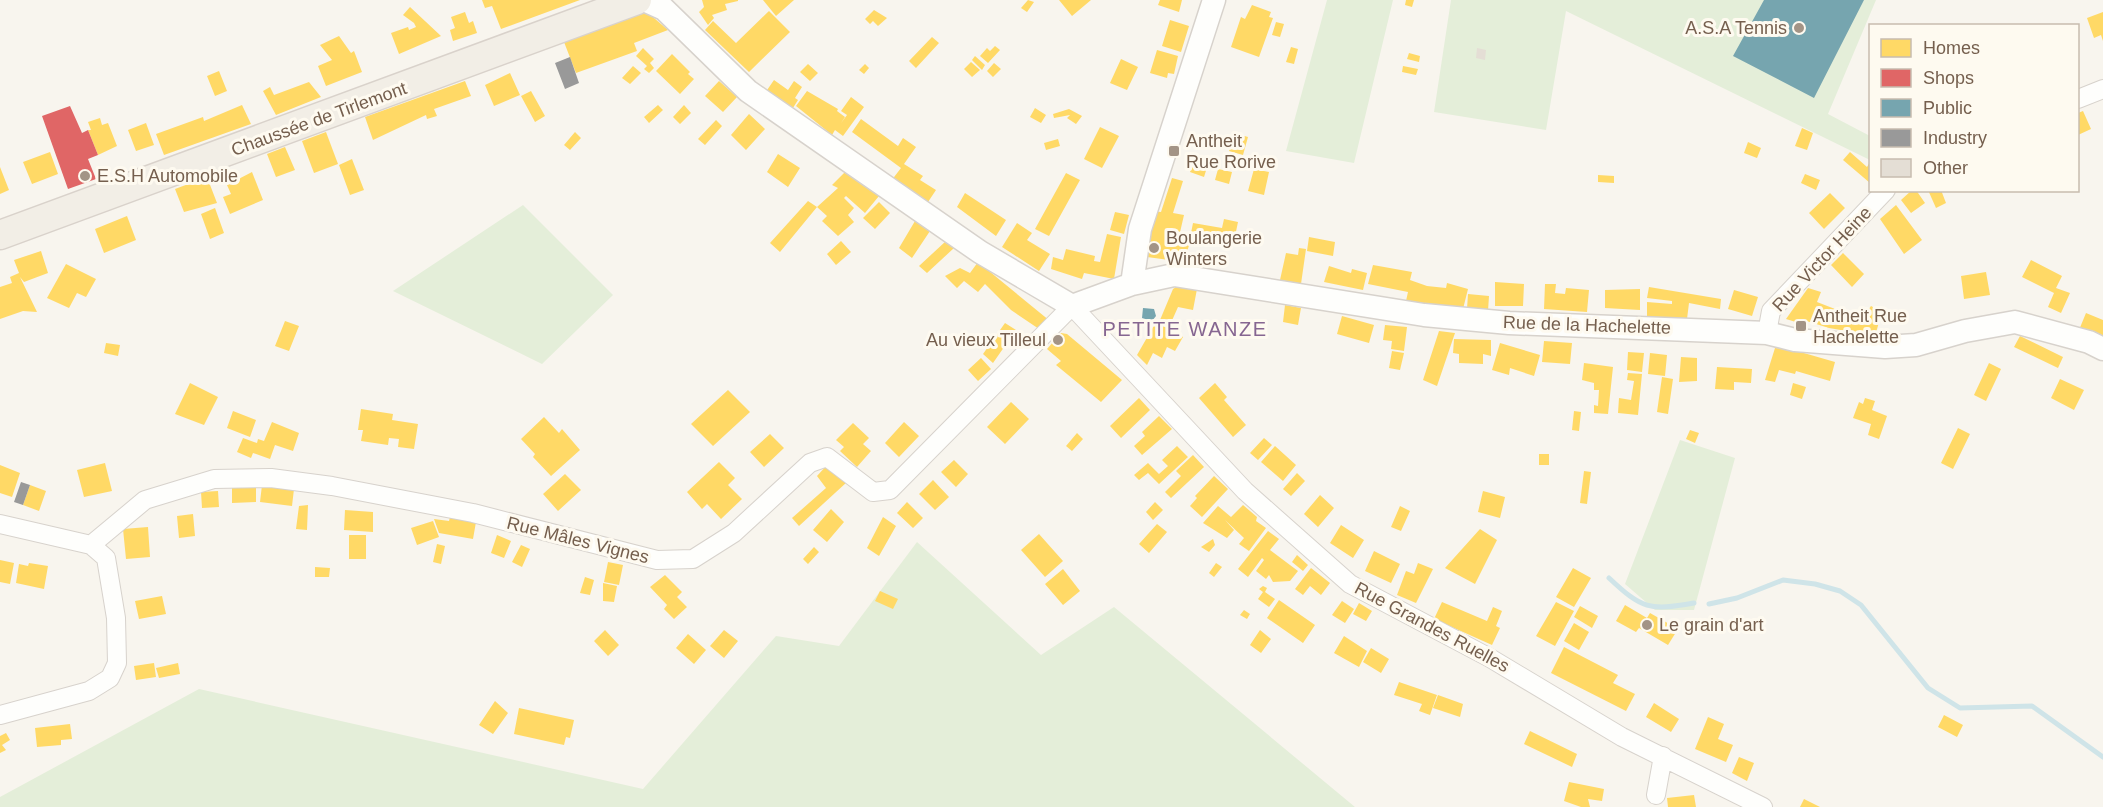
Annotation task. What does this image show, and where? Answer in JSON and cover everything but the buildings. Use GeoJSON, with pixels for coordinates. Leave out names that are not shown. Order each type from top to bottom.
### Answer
{"type":"FeatureCollection","features":[{"type":"Feature","properties":{"kind":"main road","name":"Chaussée de Tirlemont"},"geometry":{"type":"LineString","coordinates":[[0,235],[637,0]]}},
{"type":"Feature","properties":{"kind":"street"},"geometry":{"type":"LineString","coordinates":[[644,0],[664,9],[748,91],[980,252],[1072,306]]}},
{"type":"Feature","properties":{"kind":"street"},"geometry":{"type":"LineString","coordinates":[[1132,284],[1140,229],[1214,0]]}},
{"type":"Feature","properties":{"kind":"street"},"geometry":{"type":"LineString","coordinates":[[2079,99],[2103,89]]}},
{"type":"Feature","properties":{"kind":"street","name":"Rue Victor Heine"},"geometry":{"type":"LineString","coordinates":[[1767,333],[1771,311],[1884,192]]}},
{"type":"Feature","properties":{"kind":"street","name":"Rue de la Hachelette"},"geometry":{"type":"LineString","coordinates":[[1072,306],[1132,284],[1174,275],[1424,315],[1509,323],[1767,333],[1795,340],[1885,347],[1916,345],[1965,331],[2015,322],[2089,342],[2103,349]]}},
{"type":"Feature","properties":{"kind":"street","name":"Rue Mâles Vignes"},"geometry":{"type":"LineString","coordinates":[[91,545],[145,500],[214,479],[271,478],[332,486],[473,513],[657,560],[693,559],[734,532],[810,463],[827,457],[873,492],[890,490],[1072,306]]}},
{"type":"Feature","properties":{"kind":"street","name":"Rue Grandes Ruelles"},"geometry":{"type":"LineString","coordinates":[[1072,306],[1245,491],[1350,584],[1490,658],[1622,737],[1763,807]]}},
{"type":"Feature","properties":{"kind":"street"},"geometry":{"type":"LineString","coordinates":[[0,524],[91,545],[106,558],[116,618],[117,663],[110,678],[89,691],[0,715]]}},
{"type":"Feature","properties":{"kind":"street"},"geometry":{"type":"LineString","coordinates":[[1656,795],[1663,756]]}},
{"type":"Feature","properties":{"kind":"green space"},"geometry":{"type":"Polygon","coordinates":[[[1327,0],[1393,0],[1354,163],[1286,151],[1327,0]]]}},
{"type":"Feature","properties":{"kind":"green space"},"geometry":{"type":"Polygon","coordinates":[[[1451,0],[1876,0],[1828,114],[1869,135],[1869,160],[1566,11],[1546,130],[1434,112],[1451,0]]]}},
{"type":"Feature","properties":{"kind":"green space"},"geometry":{"type":"Polygon","coordinates":[[[523,205],[613,295],[542,364],[393,291],[523,205]]]}},
{"type":"Feature","properties":{"kind":"green space"},"geometry":{"type":"Polygon","coordinates":[[[1680,440],[1735,458],[1694,610],[1655,610],[1625,584],[1680,440]]]}},
{"type":"Feature","properties":{"kind":"green space"},"geometry":{"type":"Polygon","coordinates":[[[917,542],[1041,655],[1114,607],[1355,807],[0,807],[0,797],[199,689],[643,789],[776,636],[839,646],[917,542]]]}},
{"type":"Feature","properties":{"kind":"waterway"},"geometry":{"type":"LineString","coordinates":[[1609,578],[1630,596],[1647,605],[1666,607],[1694,603]]}},
{"type":"Feature","properties":{"kind":"waterway"},"geometry":{"type":"LineString","coordinates":[[1709,604],[1737,598],[1783,580],[1815,584],[1840,591],[1861,605],[1928,688],[1960,708],[2032,706],[2103,757]]}},
{"type":"Feature","properties":{"kind":"place","name":"A.S.A Tennis"},"geometry":{"type":"Point","coordinates":[1799,28]}},
{"type":"Feature","properties":{"kind":"place","name":"Antheit Rue Rorive"},"geometry":{"type":"Point","coordinates":[1174,151]}},
{"type":"Feature","properties":{"kind":"place","name":"E.S.H Automobile"},"geometry":{"type":"Point","coordinates":[85,176]}},
{"type":"Feature","properties":{"kind":"place","name":"Boulangerie Winters"},"geometry":{"type":"Point","coordinates":[1154,248]}},
{"type":"Feature","properties":{"kind":"place","name":"Antheit Rue Hachelette"},"geometry":{"type":"Point","coordinates":[1801,326]}},
{"type":"Feature","properties":{"kind":"place","name":"Au vieux Tilleul"},"geometry":{"type":"Point","coordinates":[1058,340]}},
{"type":"Feature","properties":{"kind":"place","name":"Le grain d'art"},"geometry":{"type":"Point","coordinates":[1647,625]}},
{"type":"Feature","properties":{"kind":"district","name":"PETITE WANZE"},"geometry":{"type":"Point","coordinates":[1185,329]}}]}
